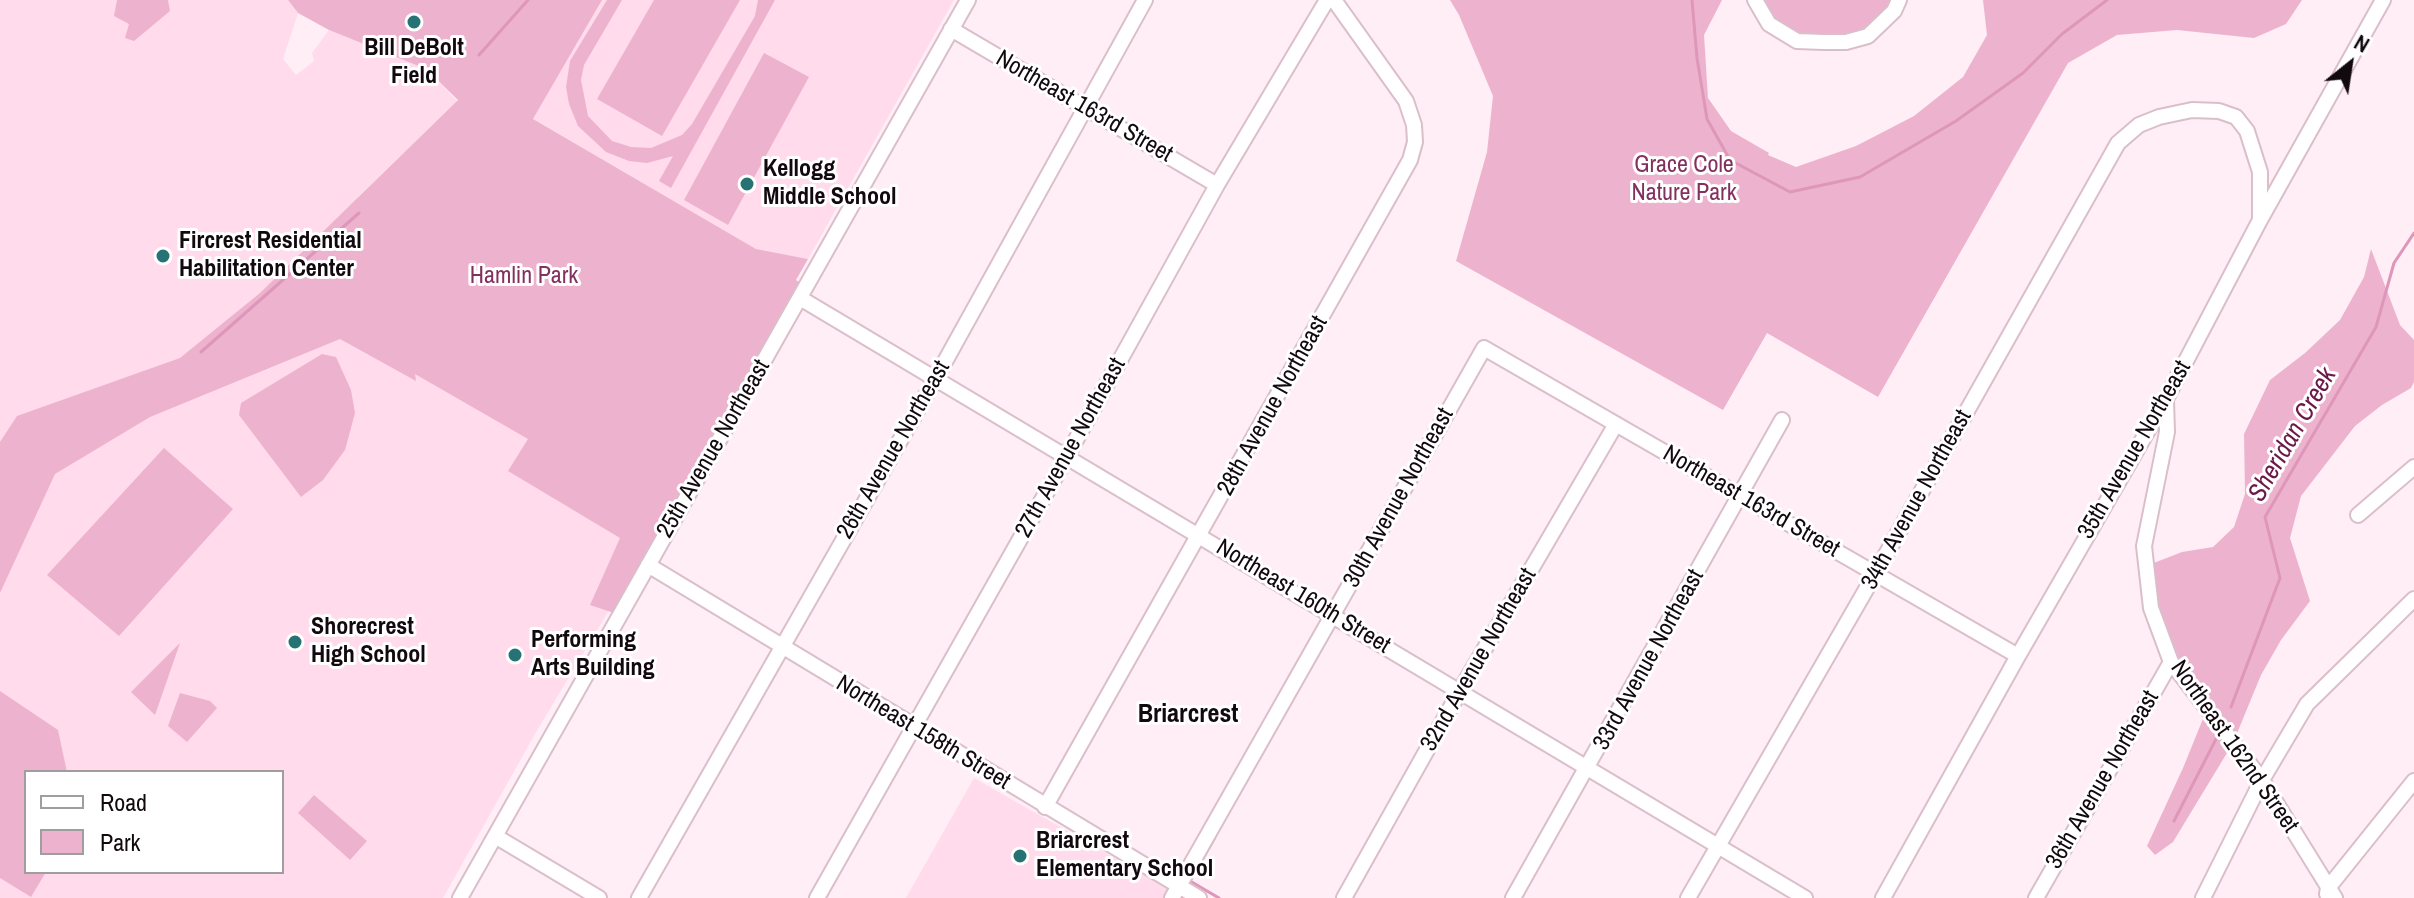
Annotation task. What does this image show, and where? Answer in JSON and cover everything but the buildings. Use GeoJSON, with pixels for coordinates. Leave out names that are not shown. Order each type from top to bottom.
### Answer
{"type":"FeatureCollection","features":[{"type":"Feature","properties":{"kind":"street","name":"25th Avenue Northeast"},"geometry":{"type":"LineString","coordinates":[[460,898],[968,0]]}},
{"type":"Feature","properties":{"kind":"street","name":"26th Avenue Northeast"},"geometry":{"type":"LineString","coordinates":[[639,898],[936,379],[1145,0]]}},
{"type":"Feature","properties":{"kind":"street","name":"27th Avenue Northeast"},"geometry":{"type":"LineString","coordinates":[[817,898],[1217,185],[1327,0]]}},
{"type":"Feature","properties":{"kind":"street","name":"28th Avenue Northeast"},"geometry":{"type":"LineString","coordinates":[[1045,807],[1410,160],[1415,142],[1414,125],[1406,101],[1334,0]]}},
{"type":"Feature","properties":{"kind":"street"},"geometry":{"type":"LineString","coordinates":[[1755,0],[1769,24],[1797,41],[1846,42],[1868,36],[1894,11],[1899,0]]}},
{"type":"Feature","properties":{"kind":"street","name":"35th Avenue Northeast"},"geometry":{"type":"LineString","coordinates":[[1883,898],[2166,399],[2260,220],[2383,0]]}},
{"type":"Feature","properties":{"kind":"street","name":"Northeast 163rd Street"},"geometry":{"type":"LineString","coordinates":[[951,29],[1217,185]]}},
{"type":"Feature","properties":{"kind":"street","name":"34th Avenue Northeast"},"geometry":{"type":"LineString","coordinates":[[1688,898],[2118,143],[2139,125],[2159,117],[2192,110],[2219,111],[2236,117],[2247,131],[2260,172],[2260,220]]}},
{"type":"Feature","properties":{"kind":"street","name":"Northeast 160th Street"},"geometry":{"type":"LineString","coordinates":[[800,298],[1805,898]]}},
{"type":"Feature","properties":{"kind":"street","name":"Northeast 163rd Street"},"geometry":{"type":"LineString","coordinates":[[1484,348],[2018,656]]}},
{"type":"Feature","properties":{"kind":"street","name":"30th Avenue Northeast"},"geometry":{"type":"LineString","coordinates":[[1176,892],[1484,348]]}},
{"type":"Feature","properties":{"kind":"street","name":"Northeast 162nd Street"},"geometry":{"type":"LineString","coordinates":[[2166,399],[2167,432],[2144,546],[2151,608],[2171,662],[2262,780],[2330,895]]}},
{"type":"Feature","properties":{"kind":"street","name":"33rd Avenue Northeast"},"geometry":{"type":"LineString","coordinates":[[1513,898],[1782,420]]}},
{"type":"Feature","properties":{"kind":"street","name":"32nd Avenue Northeast"},"geometry":{"type":"LineString","coordinates":[[1344,898],[1460,691],[1616,424]]}},
{"type":"Feature","properties":{"kind":"street"},"geometry":{"type":"LineString","coordinates":[[2358,515],[2414,467]]}},
{"type":"Feature","properties":{"kind":"street","name":"Northeast 158th Street"},"geometry":{"type":"LineString","coordinates":[[648,565],[1045,807],[1176,892],[1199,898]]}},
{"type":"Feature","properties":{"kind":"street"},"geometry":{"type":"LineString","coordinates":[[2203,898],[2262,780],[2307,704],[2414,599]]}},
{"type":"Feature","properties":{"kind":"street","name":"36th Avenue Northeast"},"geometry":{"type":"LineString","coordinates":[[2036,898],[2171,662]]}},
{"type":"Feature","properties":{"kind":"street"},"geometry":{"type":"LineString","coordinates":[[2330,895],[2414,781]]}},
{"type":"Feature","properties":{"kind":"street"},"geometry":{"type":"LineString","coordinates":[[495,836],[599,898]]}},
{"type":"Feature","properties":{"kind":"shaded area","name":"Shorecrest High School"},"geometry":{"type":"Polygon","coordinates":[[[0,0],[288,0],[298,13],[283,59],[296,75],[314,61],[312,53],[329,30],[426,69],[457,101],[357,198],[664,518],[535,734],[443,898],[0,898],[0,0]]]}},
{"type":"Feature","properties":{"kind":"shaded area","name":"Kellogg Middle School"},"geometry":{"type":"Polygon","coordinates":[[[602,0],[954,0],[808,259],[756,249],[533,119],[602,0]]]}},
{"type":"Feature","properties":{"kind":"shaded area","name":"Briarcrest Elementary School"},"geometry":{"type":"Polygon","coordinates":[[[974,778],[1169,889],[1164,898],[906,898],[974,778]]]}},
{"type":"Feature","properties":{"kind":"green space"},"geometry":{"type":"Polygon","coordinates":[[[117,0],[168,0],[170,11],[134,41],[125,38],[129,24],[114,16],[117,0]]]}},
{"type":"Feature","properties":{"kind":"green space","name":"Hamlin Park"},"geometry":{"type":"Polygon","coordinates":[[[288,0],[602,0],[533,119],[756,249],[808,259],[796,280],[806,287],[751,385],[674,502],[614,613],[590,605],[620,538],[508,471],[528,439],[415,374],[416,381],[340,339],[150,417],[55,474],[0,593],[0,442],[17,416],[180,358],[260,293],[458,100],[426,69],[329,30],[298,13],[288,0]]]}},
{"type":"Feature","properties":{"kind":"green space"},"geometry":{"type":"Polygon","coordinates":[[[607,0],[622,0],[584,65],[581,80],[588,116],[612,141],[631,147],[651,148],[682,135],[692,124],[755,16],[758,0],[775,0],[671,188],[659,181],[673,156],[647,163],[629,161],[606,152],[578,126],[569,104],[566,87],[570,61],[607,0]]]}},
{"type":"Feature","properties":{"kind":"green space"},"geometry":{"type":"Polygon","coordinates":[[[654,0],[740,0],[662,136],[597,99],[654,0]]]}},
{"type":"Feature","properties":{"kind":"green space","name":"Grace Cole Nature Park"},"geometry":{"type":"Polygon","coordinates":[[[1450,0],[1722,0],[1704,35],[1708,98],[1731,131],[1768,155],[1796,167],[1856,146],[1914,116],[1963,77],[1987,35],[1983,0],[2302,0],[2286,24],[2254,38],[2177,30],[2117,35],[2068,63],[1878,397],[1767,333],[1723,410],[1456,261],[1487,152],[1493,96],[1450,0]]]}},
{"type":"Feature","properties":{"kind":"green space"},"geometry":{"type":"Polygon","coordinates":[[[1755,0],[1899,0],[1868,36],[1823,42],[1769,24],[1755,0]]]}},
{"type":"Feature","properties":{"kind":"green space"},"geometry":{"type":"Polygon","coordinates":[[[764,53],[809,77],[728,225],[684,200],[764,53]]]}},
{"type":"Feature","properties":{"kind":"green space"},"geometry":{"type":"Polygon","coordinates":[[[2371,249],[2400,325],[2414,340],[2414,382],[2411,388],[2355,426],[2301,496],[2290,538],[2310,601],[2281,640],[2261,675],[2233,743],[2173,842],[2155,855],[2147,846],[2207,709],[2171,662],[2146,566],[2182,552],[2213,547],[2234,527],[2245,494],[2244,434],[2270,380],[2340,320],[2364,277],[2371,249]]]}},
{"type":"Feature","properties":{"kind":"green space"},"geometry":{"type":"Polygon","coordinates":[[[322,354],[336,357],[351,390],[355,413],[345,450],[323,480],[301,497],[239,415],[241,403],[322,354]]]}},
{"type":"Feature","properties":{"kind":"green space"},"geometry":{"type":"Polygon","coordinates":[[[164,448],[233,509],[119,636],[47,575],[164,448]]]}},
{"type":"Feature","properties":{"kind":"green space"},"geometry":{"type":"Polygon","coordinates":[[[180,643],[155,715],[131,692],[180,643]]]}},
{"type":"Feature","properties":{"kind":"green space"},"geometry":{"type":"Polygon","coordinates":[[[0,691],[58,730],[67,770],[24,770],[24,874],[45,874],[31,897],[0,878],[0,691]]]}},
{"type":"Feature","properties":{"kind":"green space"},"geometry":{"type":"Polygon","coordinates":[[[180,693],[210,701],[217,708],[187,742],[168,726],[180,693]]]}},
{"type":"Feature","properties":{"kind":"green space"},"geometry":{"type":"Polygon","coordinates":[[[314,795],[367,841],[350,860],[298,813],[314,795]]]}},
{"type":"Feature","properties":{"kind":"waterway"},"geometry":{"type":"LineString","coordinates":[[479,55],[528,0]]}},
{"type":"Feature","properties":{"kind":"waterway"},"geometry":{"type":"LineString","coordinates":[[1692,0],[1707,119],[1730,160],[1790,192],[1860,177],[1956,121],[2023,73],[2062,34],[2107,0]]}},
{"type":"Feature","properties":{"kind":"waterway"},"geometry":{"type":"LineString","coordinates":[[201,352],[359,213]]}},
{"type":"Feature","properties":{"kind":"waterway","name":"Sheridan Creek"},"geometry":{"type":"LineString","coordinates":[[2231,707],[2280,578],[2265,517],[2376,327],[2394,263],[2414,233]]}},
{"type":"Feature","properties":{"kind":"waterway","name":"Sheridan Creek"},"geometry":{"type":"LineString","coordinates":[[2174,821],[2216,739]]}},
{"type":"Feature","properties":{"kind":"waterway"},"geometry":{"type":"LineString","coordinates":[[1214,839],[1190,881],[1219,898]]}},
{"type":"Feature","properties":{"kind":"place","name":"Bill DeBolt Field"},"geometry":{"type":"Point","coordinates":[414,22]}},
{"type":"Feature","properties":{"kind":"place","name":"Kellogg Middle School"},"geometry":{"type":"Point","coordinates":[747,184]}},
{"type":"Feature","properties":{"kind":"place","name":"Fircrest Residential Habilitation Center"},"geometry":{"type":"Point","coordinates":[163,256]}},
{"type":"Feature","properties":{"kind":"place","name":"Shorecrest High School"},"geometry":{"type":"Point","coordinates":[295,642]}},
{"type":"Feature","properties":{"kind":"place","name":"Performing Arts Building"},"geometry":{"type":"Point","coordinates":[515,655]}},
{"type":"Feature","properties":{"kind":"place","name":"Briarcrest Elementary School"},"geometry":{"type":"Point","coordinates":[1020,856]}},
{"type":"Feature","properties":{"kind":"district","name":"Briarcrest"},"geometry":{"type":"Point","coordinates":[1188,715]}}]}
